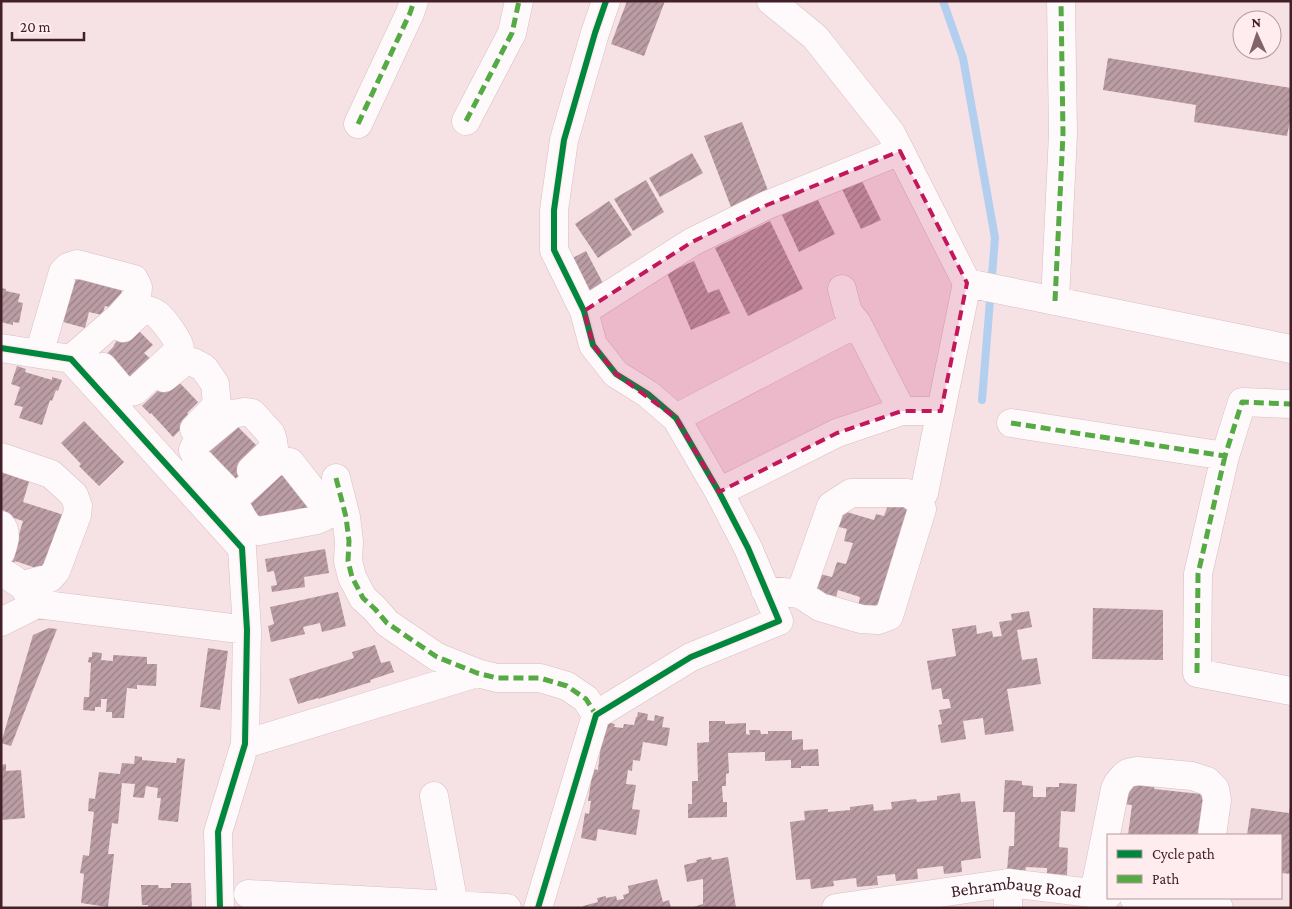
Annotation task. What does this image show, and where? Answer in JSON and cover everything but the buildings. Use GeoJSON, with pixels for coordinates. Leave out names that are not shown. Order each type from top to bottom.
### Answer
{"type":"FeatureCollection","features":[{"type":"Feature","properties":{"kind":"street"},"geometry":{"type":"LineString","coordinates":[[358,124],[414,1]]}},
{"type":"Feature","properties":{"kind":"street"},"geometry":{"type":"LineString","coordinates":[[466,121],[512,33],[519,1]]}},
{"type":"Feature","properties":{"kind":"street"},"geometry":{"type":"LineString","coordinates":[[538,908],[596,715],[691,657],[779,621],[748,548],[719,492],[676,418],[648,394],[616,374],[593,345],[584,311],[554,250],[554,210],[564,140],[606,1]]}},
{"type":"Feature","properties":{"kind":"street"},"geometry":{"type":"LineString","coordinates":[[771,1],[815,37],[891,133],[967,283],[924,493]]}},
{"type":"Feature","properties":{"kind":"street"},"geometry":{"type":"LineString","coordinates":[[1042,298],[1063,134],[1061,1]]}},
{"type":"Feature","properties":{"kind":"street"},"geometry":{"type":"LineString","coordinates":[[584,311],[692,242],[767,205],[900,151]]}},
{"type":"Feature","properties":{"kind":"street"},"geometry":{"type":"LineString","coordinates":[[41,346],[63,272],[68,266],[77,264],[134,279],[138,287],[138,297],[83,358]]}},
{"type":"Feature","properties":{"kind":"street"},"geometry":{"type":"LineString","coordinates":[[967,283],[1291,349]]}},
{"type":"Feature","properties":{"kind":"street"},"geometry":{"type":"LineString","coordinates":[[842,289],[848,312],[857,322],[902,411]]}},
{"type":"Feature","properties":{"kind":"street"},"geometry":{"type":"LineString","coordinates":[[676,418],[857,322]]}},
{"type":"Feature","properties":{"kind":"street"},"geometry":{"type":"LineString","coordinates":[[1,348],[41,346],[83,358],[121,414],[164,461],[221,505],[242,548],[247,630],[245,744],[218,832],[220,908]]}},
{"type":"Feature","properties":{"kind":"street"},"geometry":{"type":"LineString","coordinates":[[121,414],[184,362],[193,362],[204,368],[215,384],[217,405],[164,461]]}},
{"type":"Feature","properties":{"kind":"street"},"geometry":{"type":"LineString","coordinates":[[1291,404],[1242,402],[1225,456],[1198,574],[1197,673],[1291,691]]}},
{"type":"Feature","properties":{"kind":"street"},"geometry":{"type":"LineString","coordinates":[[719,492],[836,433],[902,411],[941,411]]}},
{"type":"Feature","properties":{"kind":"street"},"geometry":{"type":"LineString","coordinates":[[1011,422],[1225,456]]}},
{"type":"Feature","properties":{"kind":"street"},"geometry":{"type":"LineString","coordinates":[[1,457],[51,474],[74,495],[78,506],[77,515],[56,571],[50,578],[20,586],[1,622]]}},
{"type":"Feature","properties":{"kind":"street"},"geometry":{"type":"LineString","coordinates":[[336,478],[346,517],[349,541],[348,561],[352,577],[363,598],[387,623],[437,657],[477,673],[498,678],[540,678],[567,686],[586,699],[596,715]]}},
{"type":"Feature","properties":{"kind":"street"},"geometry":{"type":"LineString","coordinates":[[765,590],[800,594],[820,608],[861,619],[878,620],[888,616],[922,509],[918,500],[908,493],[851,493],[831,506],[800,594]]}},
{"type":"Feature","properties":{"kind":"street"},"geometry":{"type":"LineString","coordinates":[[1,525],[6,536],[1,552]]}},
{"type":"Feature","properties":{"kind":"street"},"geometry":{"type":"LineString","coordinates":[[20,586],[247,630]]}},
{"type":"Feature","properties":{"kind":"street"},"geometry":{"type":"LineString","coordinates":[[245,744],[477,673]]}},
{"type":"Feature","properties":{"kind":"street"},"geometry":{"type":"LineString","coordinates":[[1109,834],[1115,789],[1128,773],[1137,771],[1192,776],[1207,781],[1216,789],[1217,800],[1212,834]]}},
{"type":"Feature","properties":{"kind":"street"},"geometry":{"type":"LineString","coordinates":[[434,796],[454,905]]}},
{"type":"Feature","properties":{"kind":"street"},"geometry":{"type":"LineString","coordinates":[[1102,883],[1107,847]]}},
{"type":"Feature","properties":{"kind":"street","name":"Behrambaug Road"},"geometry":{"type":"LineString","coordinates":[[836,908],[1008,895],[1102,883]]}},
{"type":"Feature","properties":{"kind":"street"},"geometry":{"type":"LineString","coordinates":[[248,894],[507,908]]}},
{"type":"Feature","properties":{"kind":"street"},"geometry":{"type":"LineString","coordinates":[[1144,899],[1206,905]]}},
{"type":"Feature","properties":{"kind":"highlighted area"},"geometry":{"type":"Polygon","coordinates":[[[900,151],[967,283],[941,411],[902,411],[837,433],[719,492],[676,418],[616,374],[593,345],[584,311],[692,242],[767,205],[900,151]]]}},
{"type":"Feature","properties":{"kind":"waterway"},"geometry":{"type":"LineString","coordinates":[[943,1],[963,58],[995,238],[982,400]]}},
{"type":"Feature","properties":{"kind":"marked path"},"geometry":{"type":"LineString","coordinates":[[358,124],[414,1]]}},
{"type":"Feature","properties":{"kind":"marked path"},"geometry":{"type":"LineString","coordinates":[[466,121],[512,33],[519,1]]}},
{"type":"Feature","properties":{"kind":"marked path"},"geometry":{"type":"LineString","coordinates":[[1055,301],[1063,134],[1061,1]]}},
{"type":"Feature","properties":{"kind":"marked path"},"geometry":{"type":"LineString","coordinates":[[1011,423],[1225,456],[1242,402],[1291,404]]}},
{"type":"Feature","properties":{"kind":"marked path"},"geometry":{"type":"LineString","coordinates":[[1197,673],[1198,574],[1225,456]]}},
{"type":"Feature","properties":{"kind":"marked path"},"geometry":{"type":"LineString","coordinates":[[336,478],[346,517],[349,541],[348,561],[352,577],[363,598],[387,623],[437,657],[477,673],[497,678],[540,678],[567,686],[586,699],[596,715]]}},
{"type":"Feature","properties":{"kind":"cycle path"},"geometry":{"type":"LineString","coordinates":[[538,908],[596,715],[691,657],[779,621],[748,548],[719,492],[676,418],[648,394],[616,374],[593,345],[584,311],[554,250],[554,210],[564,140],[606,1]]}},
{"type":"Feature","properties":{"kind":"cycle path"},"geometry":{"type":"LineString","coordinates":[[1,348],[71,359],[242,548],[247,630],[245,744],[218,832],[220,908]]}}]}
